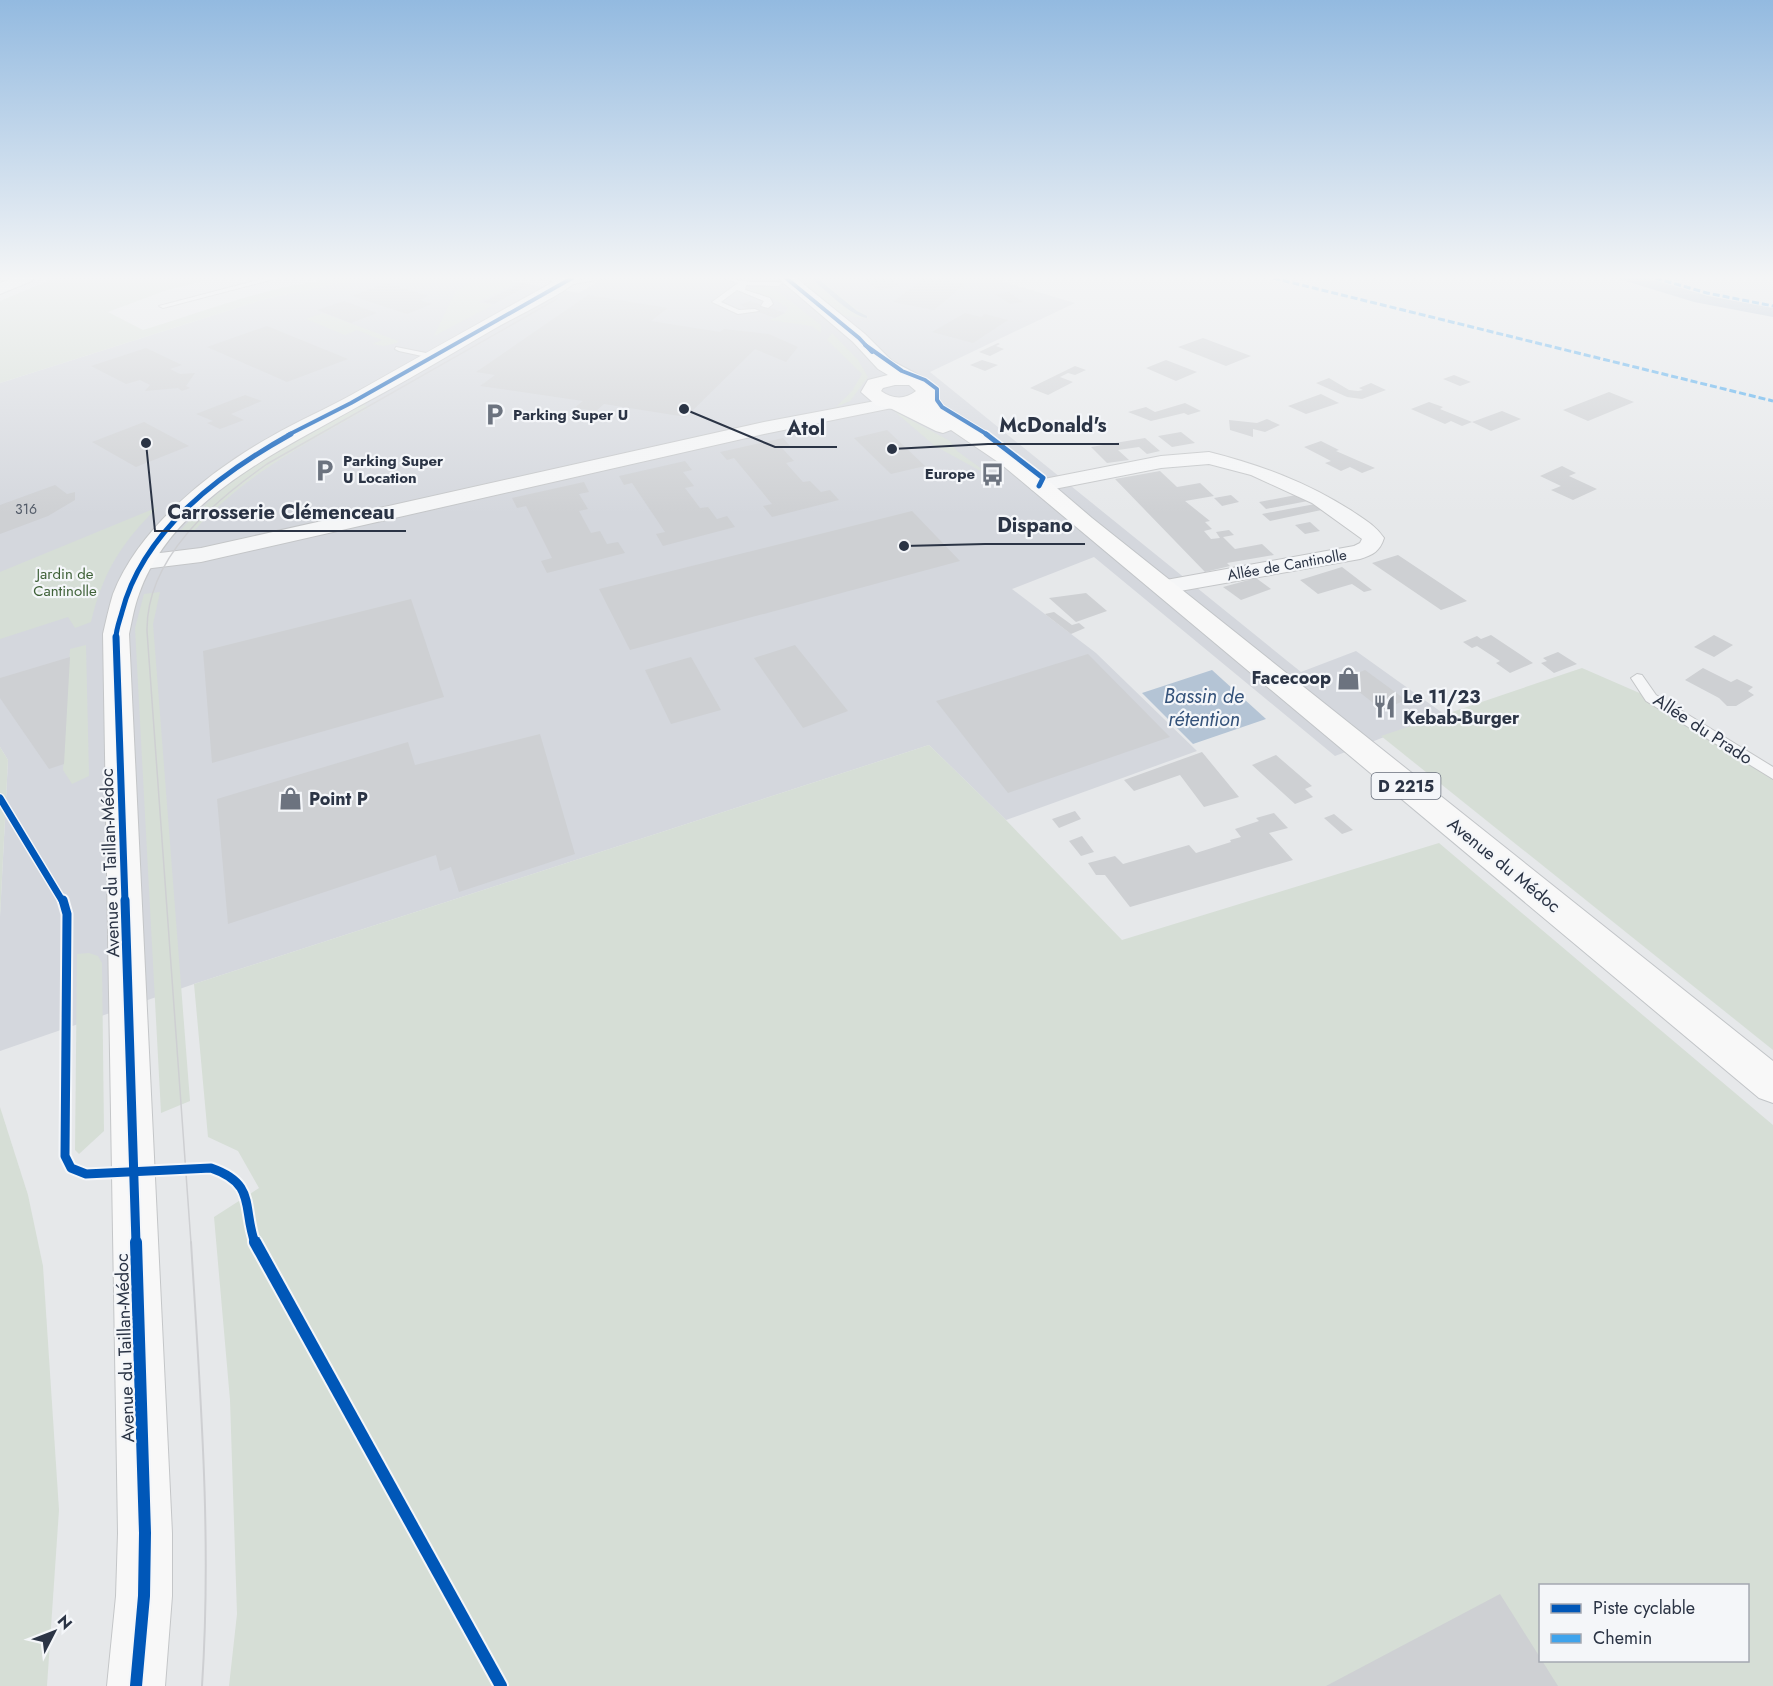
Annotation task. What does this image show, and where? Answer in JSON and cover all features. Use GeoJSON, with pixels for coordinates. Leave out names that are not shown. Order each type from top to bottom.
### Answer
{"type":"FeatureCollection","features":[{"type":"Feature","properties":{"kind":"main road","name":"Avenue du Taillan-Médoc"},"geometry":{"type":"LineString","coordinates":[[136,1686],[144,1596],[145,1533],[116,634],[126,592],[144,562],[170,525],[201,496],[233,471],[322,416],[351,403],[422,357]]}},
{"type":"Feature","properties":{"kind":"main road"},"geometry":{"type":"LineString","coordinates":[[861,357],[875,375],[884,396]]}},
{"type":"Feature","properties":{"kind":"main road"},"geometry":{"type":"LineString","coordinates":[[877,357],[885,365],[910,380]]}},
{"type":"Feature","properties":{"kind":"main road"},"geometry":{"type":"LineString","coordinates":[[884,396],[895,379],[910,380]]}},
{"type":"Feature","properties":{"kind":"main road","name":"Avenue du Médoc"},"geometry":{"type":"LineString","coordinates":[[910,380],[925,388],[924,396],[937,411],[1009,459],[1039,486],[1773,1085]]}},
{"type":"Feature","properties":{"kind":"main road"},"geometry":{"type":"LineString","coordinates":[[884,396],[913,401],[924,396]]}},
{"type":"Feature","properties":{"kind":"main road","name":"Avenue du Médoc"},"geometry":{"type":"LineString","coordinates":[[884,396],[925,416],[1039,486]]}},
{"type":"Feature","properties":{"kind":"street"},"geometry":{"type":"LineString","coordinates":[[144,562],[201,555],[840,411],[884,396]]}},
{"type":"Feature","properties":{"kind":"street","name":"Allée de Cantinolle"},"geometry":{"type":"LineString","coordinates":[[1039,486],[1161,462],[1209,458],[1258,471],[1319,499],[1363,528],[1373,538],[1370,547],[1359,552],[1163,587]]}},
{"type":"Feature","properties":{"kind":"lane","name":"Allée du Prado"},"geometry":{"type":"LineString","coordinates":[[1637,678],[1651,698],[1773,774]]}},
{"type":"Feature","properties":{"kind":"shaded area"},"geometry":{"type":"Polygon","coordinates":[[[83,357],[962,357],[930,372],[1301,672],[1356,651],[1444,714],[1335,756],[1094,557],[1012,589],[1096,653],[1197,751],[1006,820],[929,745],[194,984],[0,1051],[0,917],[8,760],[0,747],[0,383],[83,357]]]}},
{"type":"Feature","properties":{"kind":"green space"},"geometry":{"type":"Polygon","coordinates":[[[0,357],[83,357],[0,383],[0,357]]]}},
{"type":"Feature","properties":{"kind":"green space"},"geometry":{"type":"Polygon","coordinates":[[[844,357],[855,357],[868,377],[850,401],[836,407],[852,391],[862,374],[844,357]]]}},
{"type":"Feature","properties":{"kind":"green space"},"geometry":{"type":"Polygon","coordinates":[[[402,379],[364,405],[370,407],[277,461],[233,493],[194,531],[180,531],[228,485],[255,465],[313,428],[402,379]]]}},
{"type":"Feature","properties":{"kind":"green space"},"geometry":{"type":"Polygon","coordinates":[[[894,411],[950,441],[957,451],[997,480],[935,446],[894,411]]]}},
{"type":"Feature","properties":{"kind":"green space","name":"Jardin de Cantinolle"},"geometry":{"type":"Polygon","coordinates":[[[158,507],[134,533],[115,559],[101,588],[91,622],[75,628],[68,617],[0,639],[0,572],[158,507]]]}},
{"type":"Feature","properties":{"kind":"green space"},"geometry":{"type":"Polygon","coordinates":[[[160,592],[153,624],[190,1101],[161,1113],[135,628],[144,594],[160,592]]]}},
{"type":"Feature","properties":{"kind":"green space"},"geometry":{"type":"Polygon","coordinates":[[[86,645],[89,776],[72,784],[63,770],[70,649],[86,645]]]}},
{"type":"Feature","properties":{"kind":"green space"},"geometry":{"type":"Polygon","coordinates":[[[1582,668],[1651,698],[1773,774],[1773,1050],[1381,736],[1582,668]]]}},
{"type":"Feature","properties":{"kind":"green space"},"geometry":{"type":"Polygon","coordinates":[[[929,745],[1004,818],[1122,940],[1439,843],[1773,1125],[1773,1686],[229,1686],[237,1614],[230,1400],[214,1217],[259,1188],[238,1151],[208,1137],[194,984],[929,745]]]}},
{"type":"Feature","properties":{"kind":"green space"},"geometry":{"type":"Polygon","coordinates":[[[0,747],[8,760],[0,917],[0,747]]]}},
{"type":"Feature","properties":{"kind":"green space"},"geometry":{"type":"Polygon","coordinates":[[[89,953],[98,956],[102,963],[104,1131],[79,1154],[75,1150],[77,954],[89,953]]]}},
{"type":"Feature","properties":{"kind":"green space"},"geometry":{"type":"Polygon","coordinates":[[[0,1107],[28,1195],[43,1266],[59,1510],[47,1686],[0,1686],[0,1107]]]}},
{"type":"Feature","properties":{"kind":"water","name":"Bassin de rétention"},"geometry":{"type":"Polygon","coordinates":[[[1212,670],[1266,719],[1193,744],[1142,693],[1212,670]]]}},
{"type":"Feature","properties":{"kind":"building"},"geometry":{"type":"Polygon","coordinates":[[[119,357],[164,357],[182,365],[170,369],[180,374],[195,373],[186,386],[190,388],[182,391],[178,388],[145,391],[150,385],[140,380],[126,384],[91,366],[119,357]]]}},
{"type":"Feature","properties":{"kind":"building"},"geometry":{"type":"Polygon","coordinates":[[[229,357],[342,357],[348,359],[287,382],[229,357]]]}},
{"type":"Feature","properties":{"kind":"building"},"geometry":{"type":"Polygon","coordinates":[[[498,357],[747,357],[686,417],[604,404],[596,411],[574,408],[583,401],[480,386],[495,375],[476,372],[498,357]]]}},
{"type":"Feature","properties":{"kind":"building"},"geometry":{"type":"Polygon","coordinates":[[[773,357],[790,357],[786,362],[773,357]]]}},
{"type":"Feature","properties":{"kind":"building"},"geometry":{"type":"Polygon","coordinates":[[[1202,357],[1249,357],[1226,366],[1202,357]]]}},
{"type":"Feature","properties":{"kind":"building"},"geometry":{"type":"Polygon","coordinates":[[[982,360],[998,365],[985,371],[970,365],[982,360]]]}},
{"type":"Feature","properties":{"kind":"building"},"geometry":{"type":"Polygon","coordinates":[[[1166,360],[1197,372],[1176,381],[1146,368],[1166,360]]]}},
{"type":"Feature","properties":{"kind":"building"},"geometry":{"type":"Polygon","coordinates":[[[1075,366],[1086,370],[1075,375],[1068,373],[1060,377],[1073,382],[1048,395],[1030,388],[1075,366]]]}},
{"type":"Feature","properties":{"kind":"building"},"geometry":{"type":"Polygon","coordinates":[[[1454,375],[1471,382],[1460,386],[1443,379],[1454,375]]]}},
{"type":"Feature","properties":{"kind":"building"},"geometry":{"type":"Polygon","coordinates":[[[1329,378],[1349,390],[1363,390],[1359,388],[1371,383],[1386,390],[1362,399],[1347,397],[1316,383],[1329,378]]]}},
{"type":"Feature","properties":{"kind":"building"},"geometry":{"type":"Polygon","coordinates":[[[1609,392],[1634,402],[1588,421],[1563,410],[1609,392]]]}},
{"type":"Feature","properties":{"kind":"building"},"geometry":{"type":"Polygon","coordinates":[[[1321,394],[1339,403],[1306,414],[1288,406],[1321,394]]]}},
{"type":"Feature","properties":{"kind":"building"},"geometry":{"type":"Polygon","coordinates":[[[245,395],[262,401],[231,414],[244,420],[220,429],[207,423],[213,421],[196,414],[245,395]]]}},
{"type":"Feature","properties":{"kind":"building"},"geometry":{"type":"Polygon","coordinates":[[[1429,402],[1472,422],[1462,426],[1451,421],[1445,424],[1411,409],[1429,402]]]}},
{"type":"Feature","properties":{"kind":"building"},"geometry":{"type":"Polygon","coordinates":[[[1185,403],[1201,411],[1151,421],[1128,412],[1146,407],[1155,412],[1185,403]]]}},
{"type":"Feature","properties":{"kind":"building"},"geometry":{"type":"Polygon","coordinates":[[[1502,411],[1521,419],[1491,431],[1472,422],[1502,411]]]}},
{"type":"Feature","properties":{"kind":"building"},"geometry":{"type":"Polygon","coordinates":[[[1267,419],[1280,425],[1265,432],[1253,429],[1253,437],[1230,430],[1229,420],[1257,423],[1267,419]]]}},
{"type":"Feature","properties":{"kind":"building"},"geometry":{"type":"Polygon","coordinates":[[[144,422],[189,446],[136,467],[92,442],[144,422]]]}},
{"type":"Feature","properties":{"kind":"building"},"geometry":{"type":"Polygon","coordinates":[[[887,430],[925,466],[891,474],[854,438],[887,430]]]}},
{"type":"Feature","properties":{"kind":"building"},"geometry":{"type":"Polygon","coordinates":[[[1181,432],[1195,443],[1172,447],[1158,436],[1181,432]]]}},
{"type":"Feature","properties":{"kind":"building"},"geometry":{"type":"Polygon","coordinates":[[[783,438],[790,446],[782,448],[794,461],[786,463],[803,482],[810,481],[821,492],[830,490],[839,500],[772,517],[763,506],[772,504],[734,458],[727,460],[720,452],[783,438]]]}},
{"type":"Feature","properties":{"kind":"building"},"geometry":{"type":"Polygon","coordinates":[[[1145,438],[1160,451],[1147,454],[1139,447],[1118,450],[1129,460],[1107,463],[1091,447],[1145,438]]]}},
{"type":"Feature","properties":{"kind":"building"},"geometry":{"type":"Polygon","coordinates":[[[1321,441],[1339,450],[1336,451],[1375,468],[1362,473],[1350,467],[1341,471],[1325,463],[1331,461],[1304,447],[1321,441]]]}},
{"type":"Feature","properties":{"kind":"building"},"geometry":{"type":"Polygon","coordinates":[[[685,461],[692,470],[683,472],[694,486],[685,488],[700,508],[708,507],[717,519],[727,516],[735,527],[663,546],[656,534],[665,532],[632,483],[624,485],[619,476],[685,461]]]}},
{"type":"Feature","properties":{"kind":"building"},"geometry":{"type":"Polygon","coordinates":[[[1562,466],[1576,473],[1569,476],[1597,489],[1573,500],[1551,490],[1561,486],[1540,476],[1562,466]]]}},
{"type":"Feature","properties":{"kind":"building"},"geometry":{"type":"Polygon","coordinates":[[[1160,471],[1177,487],[1200,483],[1214,496],[1185,501],[1210,521],[1205,522],[1212,529],[1204,531],[1211,539],[1220,538],[1216,532],[1229,530],[1234,535],[1223,537],[1235,549],[1262,544],[1274,555],[1227,563],[1230,566],[1205,572],[1115,479],[1160,471]]]}},
{"type":"Feature","properties":{"kind":"building"},"geometry":{"type":"Polygon","coordinates":[[[584,482],[589,492],[579,494],[588,509],[579,511],[591,533],[600,531],[607,544],[618,542],[625,553],[547,573],[541,561],[552,558],[526,506],[517,508],[512,498],[584,482]]]}},
{"type":"Feature","properties":{"kind":"building"},"geometry":{"type":"Polygon","coordinates":[[[55,485],[67,494],[75,492],[75,500],[48,516],[0,534],[0,505],[55,485]]]}},
{"type":"Feature","properties":{"kind":"building"},"geometry":{"type":"Polygon","coordinates":[[[1231,495],[1239,502],[1222,506],[1214,498],[1231,495]]]}},
{"type":"Feature","properties":{"kind":"building"},"geometry":{"type":"Polygon","coordinates":[[[1296,495],[1308,501],[1266,509],[1259,502],[1296,495]]]}},
{"type":"Feature","properties":{"kind":"building"},"geometry":{"type":"Polygon","coordinates":[[[1315,504],[1326,509],[1270,521],[1262,514],[1315,504]]]}},
{"type":"Feature","properties":{"kind":"building"},"geometry":{"type":"Polygon","coordinates":[[[912,511],[960,561],[630,650],[599,589],[912,511]]]}},
{"type":"Feature","properties":{"kind":"building"},"geometry":{"type":"Polygon","coordinates":[[[1310,522],[1320,531],[1305,534],[1295,525],[1310,522]]]}},
{"type":"Feature","properties":{"kind":"building"},"geometry":{"type":"Polygon","coordinates":[[[1398,555],[1467,601],[1441,610],[1372,563],[1398,555]]]}},
{"type":"Feature","properties":{"kind":"building"},"geometry":{"type":"Polygon","coordinates":[[[1342,567],[1372,590],[1364,592],[1352,584],[1318,594],[1300,580],[1342,567]]]}},
{"type":"Feature","properties":{"kind":"building"},"geometry":{"type":"Polygon","coordinates":[[[1256,578],[1271,589],[1241,600],[1223,587],[1256,578]]]}},
{"type":"Feature","properties":{"kind":"building"},"geometry":{"type":"Polygon","coordinates":[[[1086,593],[1107,611],[1076,622],[1049,598],[1086,593]]]}},
{"type":"Feature","properties":{"kind":"building"},"geometry":{"type":"Polygon","coordinates":[[[411,599],[444,697],[212,763],[203,651],[411,599]]]}},
{"type":"Feature","properties":{"kind":"building"},"geometry":{"type":"Polygon","coordinates":[[[1054,612],[1072,625],[1079,623],[1085,628],[1071,634],[1045,614],[1054,612]]]}},
{"type":"Feature","properties":{"kind":"building"},"geometry":{"type":"Polygon","coordinates":[[[1491,635],[1533,663],[1510,673],[1496,663],[1500,661],[1477,646],[1472,648],[1463,642],[1477,636],[1481,639],[1491,635]]]}},
{"type":"Feature","properties":{"kind":"building"},"geometry":{"type":"Polygon","coordinates":[[[1714,635],[1733,645],[1714,657],[1694,647],[1714,635]]]}},
{"type":"Feature","properties":{"kind":"building"},"geometry":{"type":"Polygon","coordinates":[[[795,645],[848,711],[803,728],[754,658],[795,645]]]}},
{"type":"Feature","properties":{"kind":"building"},"geometry":{"type":"Polygon","coordinates":[[[1558,652],[1577,664],[1554,673],[1541,663],[1547,661],[1543,658],[1558,652]]]}},
{"type":"Feature","properties":{"kind":"building"},"geometry":{"type":"Polygon","coordinates":[[[1088,654],[1170,737],[1008,793],[936,701],[1088,654]]]}},
{"type":"Feature","properties":{"kind":"building"},"geometry":{"type":"Polygon","coordinates":[[[70,657],[64,764],[49,769],[0,698],[0,678],[70,657]]]}},
{"type":"Feature","properties":{"kind":"building"},"geometry":{"type":"Polygon","coordinates":[[[691,657],[721,710],[671,724],[645,670],[691,657]]]}},
{"type":"Feature","properties":{"kind":"building"},"geometry":{"type":"Polygon","coordinates":[[[1703,668],[1731,682],[1737,679],[1753,687],[1748,691],[1754,695],[1736,706],[1727,706],[1719,698],[1685,680],[1703,668]]]}},
{"type":"Feature","properties":{"kind":"building"},"geometry":{"type":"Polygon","coordinates":[[[1365,670],[1406,700],[1382,710],[1343,679],[1365,670]]]}},
{"type":"Feature","properties":{"kind":"building"},"geometry":{"type":"Polygon","coordinates":[[[540,734],[575,854],[459,892],[451,867],[440,871],[436,855],[228,924],[217,799],[408,742],[415,765],[540,734]]]}},
{"type":"Feature","properties":{"kind":"building"},"geometry":{"type":"Polygon","coordinates":[[[1202,752],[1239,797],[1204,807],[1180,775],[1134,791],[1124,780],[1202,752]]]}},
{"type":"Feature","properties":{"kind":"building"},"geometry":{"type":"Polygon","coordinates":[[[1276,755],[1312,786],[1305,789],[1313,797],[1295,804],[1252,765],[1276,755]]]}},
{"type":"Feature","properties":{"kind":"building"},"geometry":{"type":"Polygon","coordinates":[[[1075,811],[1081,819],[1059,828],[1052,819],[1075,811]]]}},
{"type":"Feature","properties":{"kind":"building"},"geometry":{"type":"Polygon","coordinates":[[[1274,813],[1288,828],[1269,833],[1293,860],[1130,907],[1105,875],[1096,875],[1088,863],[1115,856],[1123,864],[1189,845],[1196,853],[1241,837],[1235,829],[1259,821],[1256,818],[1274,813]]]}},
{"type":"Feature","properties":{"kind":"building"},"geometry":{"type":"Polygon","coordinates":[[[1334,814],[1353,830],[1342,834],[1324,818],[1334,814]]]}},
{"type":"Feature","properties":{"kind":"building"},"geometry":{"type":"Polygon","coordinates":[[[1082,836],[1094,852],[1081,856],[1069,841],[1082,836]]]}},
{"type":"Feature","properties":{"kind":"building"},"geometry":{"type":"Polygon","coordinates":[[[1500,1594],[1539,1656],[1539,1662],[1543,1662],[1558,1686],[1326,1686],[1500,1594]]]}},
{"type":"Feature","properties":{"kind":"tram line"},"geometry":{"type":"LineString","coordinates":[[191,1243],[147,631],[150,604],[158,579],[170,556],[186,534],[205,514],[246,479],[267,464],[456,357]]}},
{"type":"Feature","properties":{"kind":"tram line"},"geometry":{"type":"LineString","coordinates":[[191,1242],[205,1519],[206,1575],[202,1686]]}},
{"type":"Feature","properties":{"kind":"marked path"},"geometry":{"type":"LineString","coordinates":[[1593,357],[1773,401]]}},
{"type":"Feature","properties":{"kind":"cycle path"},"geometry":{"type":"LineString","coordinates":[[136,1686],[144,1596],[145,1533],[116,634],[126,594],[146,557],[172,523],[204,493],[239,465],[277,441],[433,357]]}},
{"type":"Feature","properties":{"kind":"cycle path"},"geometry":{"type":"LineString","coordinates":[[882,357],[902,371],[925,380],[937,389],[937,400],[942,407],[985,433],[1043,478],[1039,486]]}},
{"type":"Feature","properties":{"kind":"cycle path"},"geometry":{"type":"LineString","coordinates":[[0,798],[62,898],[67,914],[65,1156],[71,1168],[86,1174],[211,1168],[225,1173],[241,1186],[246,1195],[254,1241],[501,1686]]}},
{"type":"Feature","properties":{"kind":"place","name":"Atol"},"geometry":{"type":"Point","coordinates":[684,409]}},
{"type":"Feature","properties":{"kind":"place","name":"Parking Super U"},"geometry":{"type":"Point","coordinates":[495,415]}},
{"type":"Feature","properties":{"kind":"place","name":"Carrosserie Clémenceau"},"geometry":{"type":"Point","coordinates":[146,443]}},
{"type":"Feature","properties":{"kind":"place","name":"McDonald's"},"geometry":{"type":"Point","coordinates":[892,449]}},
{"type":"Feature","properties":{"kind":"place","name":"Parking Super U Location"},"geometry":{"type":"Point","coordinates":[325,470]}},
{"type":"Feature","properties":{"kind":"place","name":"Europe"},"geometry":{"type":"Point","coordinates":[993,474]}},
{"type":"Feature","properties":{"kind":"place","name":"Dispano"},"geometry":{"type":"Point","coordinates":[904,546]}},
{"type":"Feature","properties":{"kind":"place","name":"Facecoop"},"geometry":{"type":"Point","coordinates":[1349,678]}},
{"type":"Feature","properties":{"kind":"place","name":"Le 11/23 Kebab-Burger"},"geometry":{"type":"Point","coordinates":[1385,707]}},
{"type":"Feature","properties":{"kind":"place","name":"Point P"},"geometry":{"type":"Point","coordinates":[291,799]}}]}
